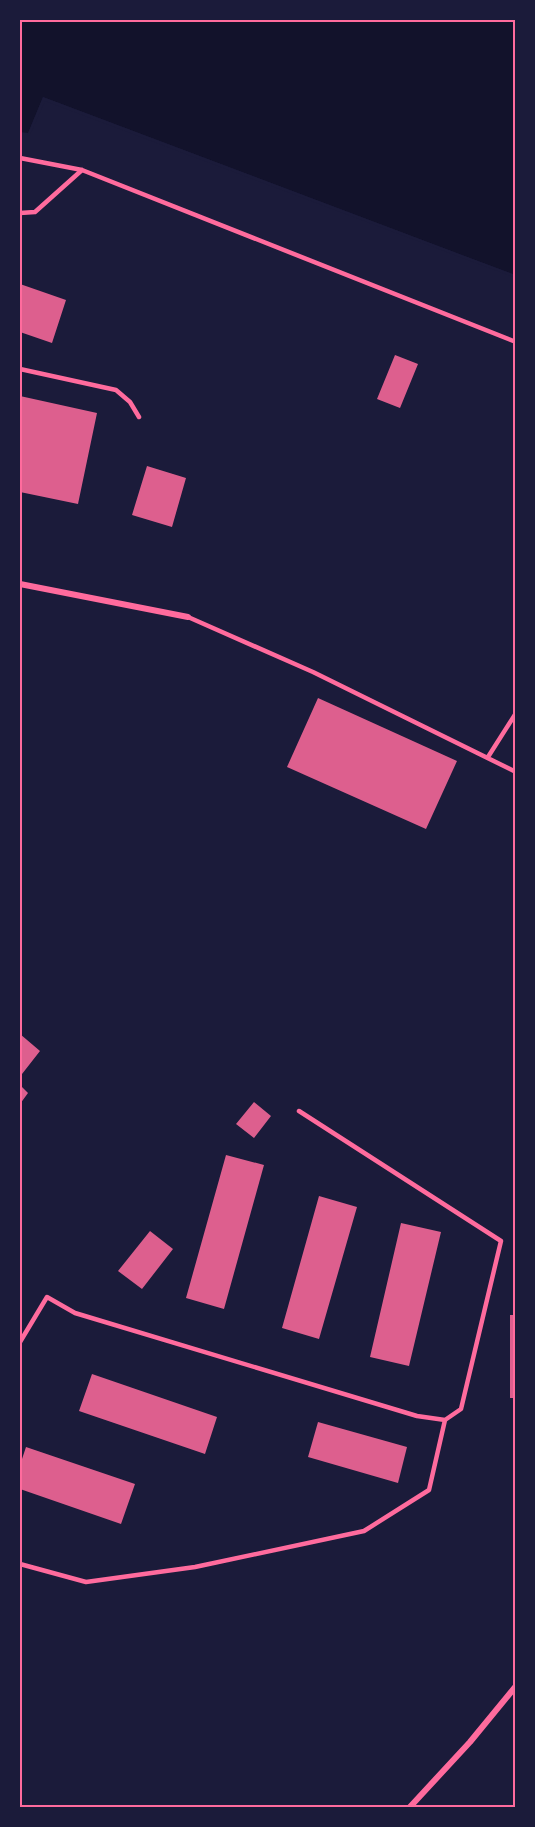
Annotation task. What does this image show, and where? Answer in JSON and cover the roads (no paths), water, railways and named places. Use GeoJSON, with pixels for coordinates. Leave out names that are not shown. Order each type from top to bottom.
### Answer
{"type":"FeatureCollection","features":[{"type":"Feature","properties":{"kind":"street"},"geometry":{"type":"LineString","coordinates":[[20,584],[188,617]]}},
{"type":"Feature","properties":{"kind":"street"},"geometry":{"type":"LineString","coordinates":[[408,1808],[470,1742],[516,1686]]}},
{"type":"Feature","properties":{"kind":"lane"},"geometry":{"type":"LineString","coordinates":[[20,158],[82,170],[516,342]]}},
{"type":"Feature","properties":{"kind":"lane"},"geometry":{"type":"LineString","coordinates":[[20,213],[34,212],[82,170]]}},
{"type":"Feature","properties":{"kind":"lane"},"geometry":{"type":"LineString","coordinates":[[20,369],[116,390],[130,402],[139,417]]}},
{"type":"Feature","properties":{"kind":"lane"},"geometry":{"type":"LineString","coordinates":[[188,617],[313,672],[516,772]]}},
{"type":"Feature","properties":{"kind":"lane"},"geometry":{"type":"LineString","coordinates":[[488,757],[516,713]]}},
{"type":"Feature","properties":{"kind":"lane"},"geometry":{"type":"LineString","coordinates":[[20,1564],[86,1582],[195,1567],[364,1531],[429,1490],[445,1420],[461,1409],[501,1241],[299,1111]]}},
{"type":"Feature","properties":{"kind":"lane"},"geometry":{"type":"LineString","coordinates":[[20,1342],[47,1297],[75,1313],[417,1416],[445,1420]]}}]}
